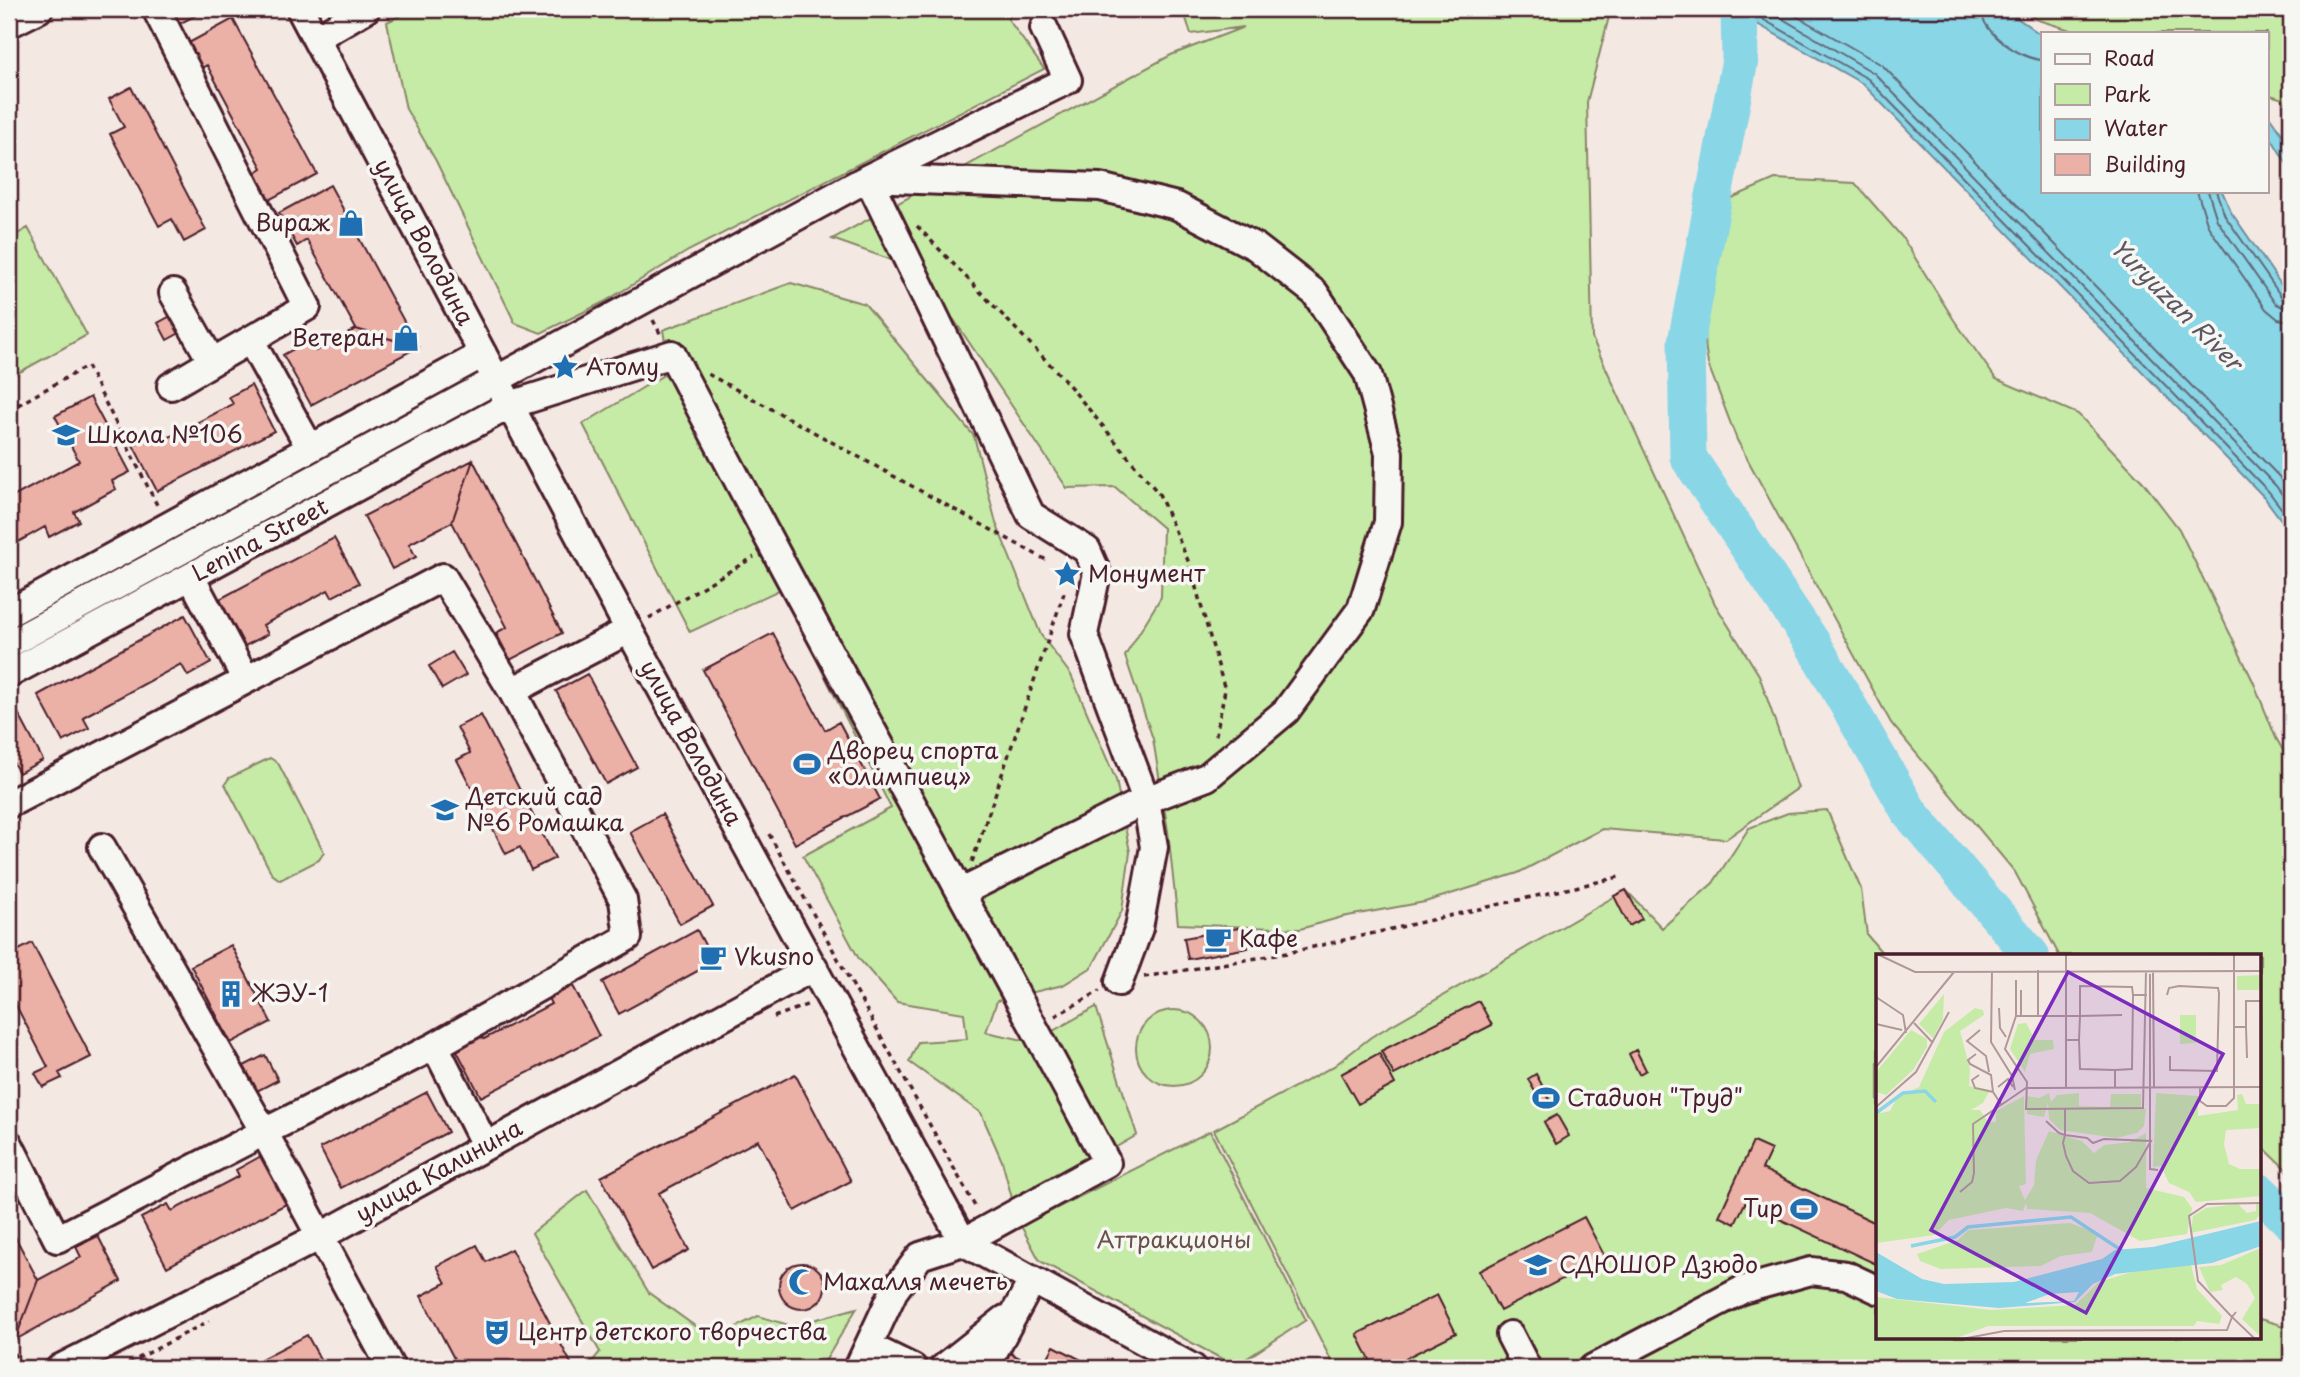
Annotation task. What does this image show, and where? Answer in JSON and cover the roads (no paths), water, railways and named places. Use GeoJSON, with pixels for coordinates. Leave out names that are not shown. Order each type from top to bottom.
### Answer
{"type":"FeatureCollection","features":[{"type":"Feature","properties":{"kind":"street"},"geometry":{"type":"LineString","coordinates":[[9,24],[39,9]]}},
{"type":"Feature","properties":{"kind":"street"},"geometry":{"type":"LineString","coordinates":[[156,9],[307,307],[171,386]]}},
{"type":"Feature","properties":{"kind":"street","name":"улица Володина"},"geometry":{"type":"LineString","coordinates":[[300,9],[510,405],[639,624],[814,967],[963,1242]]}},
{"type":"Feature","properties":{"kind":"street"},"geometry":{"type":"LineString","coordinates":[[316,38],[366,9]]}},
{"type":"Feature","properties":{"kind":"street"},"geometry":{"type":"LineString","coordinates":[[9,644],[868,178],[1068,80],[1044,28]]}},
{"type":"Feature","properties":{"kind":"street"},"geometry":{"type":"LineString","coordinates":[[868,178],[1031,515],[1087,550],[1097,573],[1084,634],[1146,800],[1154,847],[1139,928],[1119,982]]}},
{"type":"Feature","properties":{"kind":"street"},"geometry":{"type":"LineString","coordinates":[[868,178],[1100,187],[1177,206],[1256,247],[1315,293],[1368,374],[1389,453],[1388,522],[1361,609],[1286,710],[1207,778],[1146,800],[962,891],[1107,1163],[933,1259],[920,1256],[894,1291],[864,1358],[913,1368]]}},
{"type":"Feature","properties":{"kind":"street"},"geometry":{"type":"LineString","coordinates":[[173,293],[212,362]]}},
{"type":"Feature","properties":{"kind":"street"},"geometry":{"type":"LineString","coordinates":[[251,341],[310,448]]}},
{"type":"Feature","properties":{"kind":"street"},"geometry":{"type":"LineString","coordinates":[[9,613],[483,354]]}},
{"type":"Feature","properties":{"kind":"street","name":"Lenina Street"},"geometry":{"type":"LineString","coordinates":[[9,674],[510,405],[671,354],[771,548],[962,891]]}},
{"type":"Feature","properties":{"kind":"street"},"geometry":{"type":"LineString","coordinates":[[191,577],[246,680]]}},
{"type":"Feature","properties":{"kind":"street"},"geometry":{"type":"LineString","coordinates":[[9,803],[443,577],[512,691],[623,900],[628,937],[435,1046],[57,1239],[9,1144]]}},
{"type":"Feature","properties":{"kind":"street"},"geometry":{"type":"LineString","coordinates":[[512,691],[639,624]]}},
{"type":"Feature","properties":{"kind":"street"},"geometry":{"type":"LineString","coordinates":[[102,847],[264,1132],[391,1368]]}},
{"type":"Feature","properties":{"kind":"street","name":"улица Калинина"},"geometry":{"type":"LineString","coordinates":[[60,1368],[321,1236],[485,1144],[814,967]]}},
{"type":"Feature","properties":{"kind":"street"},"geometry":{"type":"LineString","coordinates":[[435,1046],[485,1144]]}},
{"type":"Feature","properties":{"kind":"street"},"geometry":{"type":"LineString","coordinates":[[963,1242],[1032,1281],[1160,1362],[1193,1368]]}},
{"type":"Feature","properties":{"kind":"street"},"geometry":{"type":"LineString","coordinates":[[1592,1368],[1742,1290],[1799,1274],[1811,1271],[1846,1275],[1876,1289]]}},
{"type":"Feature","properties":{"kind":"street"},"geometry":{"type":"LineString","coordinates":[[985,1368],[1032,1281]]}},
{"type":"Feature","properties":{"kind":"street"},"geometry":{"type":"LineString","coordinates":[[943,1368],[1014,1312]]}},
{"type":"Feature","properties":{"kind":"street"},"geometry":{"type":"LineString","coordinates":[[1510,1335],[1527,1368]]}},
{"type":"Feature","properties":{"kind":"water","name":"Yuryuzan River"},"geometry":{"type":"Polygon","coordinates":[[[1746,9],[2004,9],[2041,35],[2041,192],[2222,192],[2231,212],[2291,299],[2291,533],[2264,497],[1863,84],[1759,25],[1746,9]]]}},
{"type":"Feature","properties":{"kind":"water"},"geometry":{"type":"Polygon","coordinates":[[[2268,114],[2291,146],[2291,171],[2268,133],[2268,114]]]}},
{"type":"Feature","properties":{"kind":"waterway"},"geometry":{"type":"LineString","coordinates":[[1739,9],[1740,60],[1686,342],[1688,457],[1813,644],[1910,813],[2030,954]]}},
{"type":"Feature","properties":{"kind":"waterway"},"geometry":{"type":"LineString","coordinates":[[2262,1194],[2291,1222]]}},
{"type":"Feature","properties":{"kind":"place","name":"Вираж"},"geometry":{"type":"Point","coordinates":[351,223]}},
{"type":"Feature","properties":{"kind":"place","name":"Ветеран"},"geometry":{"type":"Point","coordinates":[406,338]}},
{"type":"Feature","properties":{"kind":"place","name":"Атому"},"geometry":{"type":"Point","coordinates":[565,367]}},
{"type":"Feature","properties":{"kind":"place","name":"Школа №106"},"geometry":{"type":"Point","coordinates":[66,435]}},
{"type":"Feature","properties":{"kind":"place","name":"Монумент"},"geometry":{"type":"Point","coordinates":[1067,574]}},
{"type":"Feature","properties":{"kind":"place","name":"Дворец спорта «Олимпиец»"},"geometry":{"type":"Point","coordinates":[807,764]}},
{"type":"Feature","properties":{"kind":"place","name":"Детский сад №6 Ромашка"},"geometry":{"type":"Point","coordinates":[445,810]}},
{"type":"Feature","properties":{"kind":"place","name":"Кафе"},"geometry":{"type":"Point","coordinates":[1218,939]}},
{"type":"Feature","properties":{"kind":"place","name":"Vkusno"},"geometry":{"type":"Point","coordinates":[713,957]}},
{"type":"Feature","properties":{"kind":"place","name":"ЖЭУ-1"},"geometry":{"type":"Point","coordinates":[231,994]}},
{"type":"Feature","properties":{"kind":"place","name":"Стадион \"Труд\""},"geometry":{"type":"Point","coordinates":[1546,1098]}},
{"type":"Feature","properties":{"kind":"place","name":"Тир"},"geometry":{"type":"Point","coordinates":[1804,1209]}},
{"type":"Feature","properties":{"kind":"place","name":"СДЮШОР Дзюдо"},"geometry":{"type":"Point","coordinates":[1538,1265]}},
{"type":"Feature","properties":{"kind":"place","name":"Махалля мечеть"},"geometry":{"type":"Point","coordinates":[802,1282]}},
{"type":"Feature","properties":{"kind":"place","name":"Центр детского творчества"},"geometry":{"type":"Point","coordinates":[497,1332]}},
{"type":"Feature","properties":{"kind":"park label","name":"Аттракционы"},"geometry":{"type":"Point","coordinates":[1174,1240]}}]}
